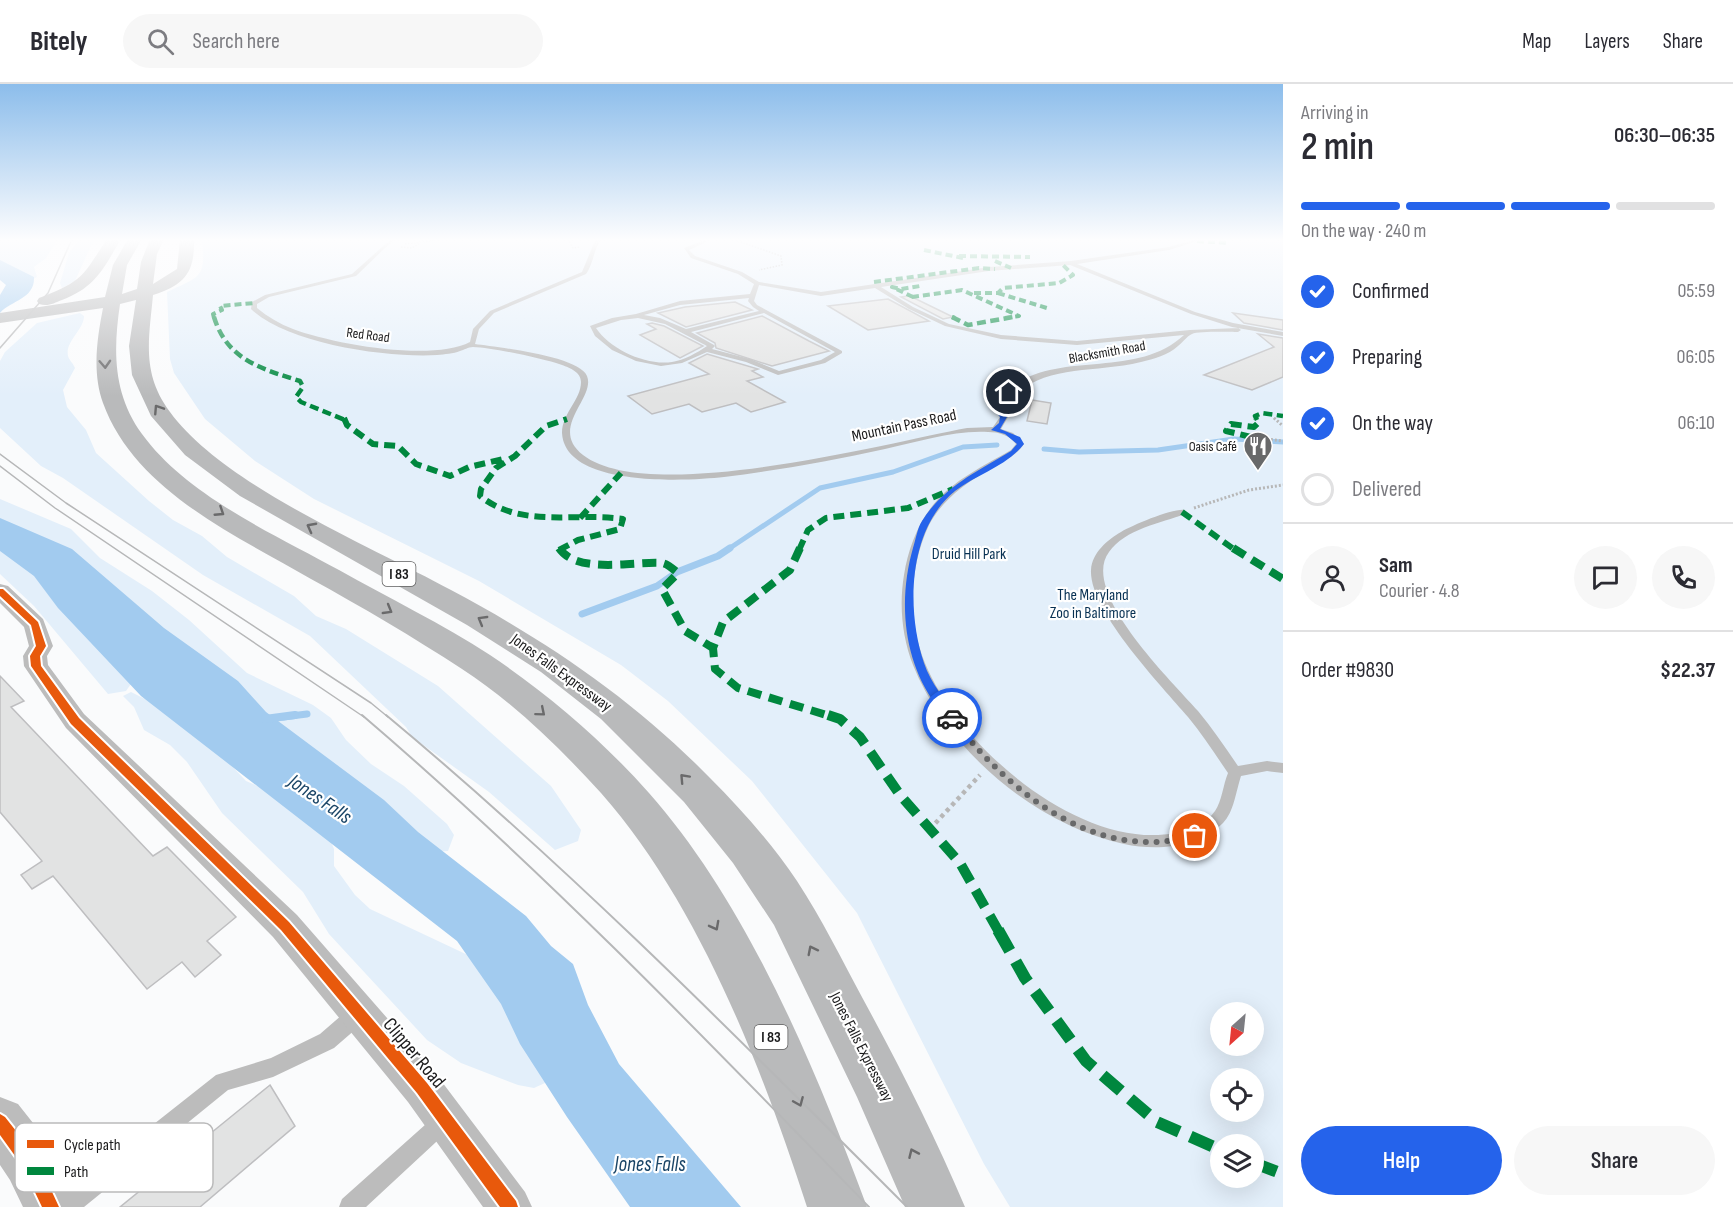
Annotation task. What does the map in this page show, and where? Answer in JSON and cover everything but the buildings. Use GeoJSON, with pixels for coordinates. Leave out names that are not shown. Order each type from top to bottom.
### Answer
{"type":"FeatureCollection","features":[{"type":"Feature","properties":{"kind":"highway"},"geometry":{"type":"LineString","coordinates":[[0,312],[59,296],[67,291]]}},
{"type":"Feature","properties":{"kind":"highway","name":"I 83"},"geometry":{"type":"LineString","coordinates":[[114,291],[105,356],[110,395],[118,415],[152,460],[178,482],[257,535],[434,637],[516,692],[561,729],[634,804],[687,874],[752,996],[809,1126],[837,1207]]}},
{"type":"Feature","properties":{"kind":"highway"},"geometry":{"type":"LineString","coordinates":[[0,318],[48,312],[121,298],[140,291]]}},
{"type":"Feature","properties":{"kind":"highway","name":"Jones Falls Expressway"},"geometry":{"type":"LineString","coordinates":[[145,291],[138,350],[146,388],[169,425],[190,447],[214,467],[293,517],[512,637],[602,701],[653,745],[687,780],[771,882],[809,944],[879,1079],[935,1207]]}},
{"type":"Feature","properties":{"kind":"street","name":"Clipper Road"},"geometry":{"type":"LineString","coordinates":[[0,591],[35,624],[42,646],[35,656],[36,666],[75,721],[285,926],[446,1121],[510,1207]]}},
{"type":"Feature","properties":{"kind":"street"},"geometry":{"type":"LineString","coordinates":[[0,1122],[15,1142]]}},
{"type":"Feature","properties":{"kind":"street"},"geometry":{"type":"LineString","coordinates":[[44,1192],[51,1207]]}},
{"type":"Feature","properties":{"kind":"lane","name":"Red Road"},"geometry":{"type":"LineString","coordinates":[[286,291],[267,296],[254,303],[254,309],[286,329],[345,345],[434,352],[470,345]]}},
{"type":"Feature","properties":{"kind":"lane"},"geometry":{"type":"LineString","coordinates":[[470,345],[475,340],[478,325],[492,312],[541,291]]}},
{"type":"Feature","properties":{"kind":"lane"},"geometry":{"type":"LineString","coordinates":[[706,350],[748,360],[778,373],[824,362],[840,352],[762,312],[751,301],[754,291]]}},
{"type":"Feature","properties":{"kind":"lane"},"geometry":{"type":"LineString","coordinates":[[804,291],[821,294],[842,291]]}},
{"type":"Feature","properties":{"kind":"lane"},"geometry":{"type":"LineString","coordinates":[[884,291],[932,320],[958,329],[993,336],[1077,343],[1190,332],[1254,329]]}},
{"type":"Feature","properties":{"kind":"lane"},"geometry":{"type":"LineString","coordinates":[[1138,291],[1180,309],[1232,325],[1283,334]]}},
{"type":"Feature","properties":{"kind":"lane"},"geometry":{"type":"LineString","coordinates":[[636,316],[666,323],[712,346],[668,365],[628,355],[601,341],[592,327],[636,316],[654,308],[691,301],[752,297]]}},
{"type":"Feature","properties":{"kind":"lane"},"geometry":{"type":"LineString","coordinates":[[684,332],[762,312]]}},
{"type":"Feature","properties":{"kind":"lane","name":"Blacksmith Road"},"geometry":{"type":"LineString","coordinates":[[995,430],[1004,417],[997,409],[1004,398],[1009,392],[1032,377],[1149,357],[1175,346],[1190,332]]}},
{"type":"Feature","properties":{"kind":"lane","name":"Mountain Pass Road"},"geometry":{"type":"LineString","coordinates":[[470,345],[553,361],[581,372],[585,377],[584,387],[567,419],[567,433],[571,448],[591,464],[621,474],[692,477],[752,471],[815,462],[941,434],[979,428],[1007,433],[1017,439],[1020,444],[1014,452],[953,489],[924,524],[915,548],[910,573],[910,629],[919,664],[934,695],[990,764],[1028,797],[1070,821],[1109,837],[1153,842],[1195,836],[1221,816],[1235,772]]}},
{"type":"Feature","properties":{"kind":"lane"},"geometry":{"type":"LineString","coordinates":[[1182,512],[1120,536],[1100,555],[1097,569],[1100,588],[1129,642],[1197,720],[1235,772],[1267,766],[1283,768]]}},
{"type":"Feature","properties":{"kind":"lane"},"geometry":{"type":"LineString","coordinates":[[172,1123],[223,1082],[273,1067],[327,1041],[358,1014]]}},
{"type":"Feature","properties":{"kind":"lane"},"geometry":{"type":"LineString","coordinates":[[350,1207],[446,1121]]}},
{"type":"Feature","properties":{"kind":"lane"},"geometry":{"type":"LineString","coordinates":[[67,1207],[86,1192]]}},
{"type":"Feature","properties":{"kind":"path"},"geometry":{"type":"LineString","coordinates":[[1274,418],[1283,426]]}},
{"type":"Feature","properties":{"kind":"path"},"geometry":{"type":"LineString","coordinates":[[1251,437],[1283,441]]}},
{"type":"Feature","properties":{"kind":"path"},"geometry":{"type":"LineString","coordinates":[[1182,512],[1235,493],[1267,485],[1283,485]]}},
{"type":"Feature","properties":{"kind":"path"},"geometry":{"type":"LineString","coordinates":[[930,829],[990,764]]}},
{"type":"Feature","properties":{"kind":"green space","name":"Druid Hill Park"},"geometry":{"type":"Polygon","coordinates":[[[168,291],[1283,291],[1283,1207],[1010,1207],[984,1164],[857,913],[752,781],[668,701],[621,665],[479,581],[314,499],[255,461],[205,419],[174,373],[170,359],[168,291]]]}},
{"type":"Feature","properties":{"kind":"green space"},"geometry":{"type":"Polygon","coordinates":[[[80,313],[84,316],[83,321],[68,351],[75,368],[63,390],[67,407],[86,430],[96,453],[149,501],[173,520],[202,536],[227,557],[294,596],[316,616],[346,629],[438,686],[551,786],[581,830],[578,841],[555,850],[489,792],[412,737],[406,727],[310,636],[203,575],[63,478],[41,466],[0,428],[0,361],[5,352],[37,323],[80,313]]]}},
{"type":"Feature","properties":{"kind":"green space"},"geometry":{"type":"Polygon","coordinates":[[[0,499],[71,529],[100,558],[152,591],[189,620],[247,673],[313,705],[331,718],[346,740],[371,764],[404,786],[447,824],[454,835],[448,851],[431,852],[0,529],[0,499]]]}},
{"type":"Feature","properties":{"kind":"green space"},"geometry":{"type":"Polygon","coordinates":[[[0,544],[8,547],[133,681],[126,691],[108,694],[34,606],[0,574],[0,544]]]}},
{"type":"Feature","properties":{"kind":"green space"},"geometry":{"type":"Polygon","coordinates":[[[131,692],[147,700],[228,762],[246,781],[274,793],[329,837],[334,849],[334,866],[355,895],[370,909],[472,957],[547,1076],[545,1083],[534,1088],[518,1085],[461,1063],[427,1040],[329,934],[303,892],[222,813],[187,762],[170,745],[144,730],[134,707],[123,696],[131,692]]]}},
{"type":"Feature","properties":{"kind":"water"},"geometry":{"type":"Polygon","coordinates":[[[2,291],[30,291],[0,313],[2,291]]]}},
{"type":"Feature","properties":{"kind":"water","name":"Jones Falls"},"geometry":{"type":"Polygon","coordinates":[[[0,518],[72,549],[164,628],[238,681],[266,712],[384,800],[418,832],[526,916],[551,946],[573,964],[588,1005],[619,1064],[741,1207],[630,1207],[567,1117],[520,1044],[501,1004],[457,941],[141,696],[58,608],[34,576],[0,551],[0,518]]]}},
{"type":"Feature","properties":{"kind":"waterway"},"geometry":{"type":"LineString","coordinates":[[1044,449],[1079,452],[1158,450],[1234,439],[1283,442]]}},
{"type":"Feature","properties":{"kind":"waterway"},"geometry":{"type":"LineString","coordinates":[[582,614],[657,586],[677,572],[718,556],[820,488],[893,472],[963,447],[997,445]]}},
{"type":"Feature","properties":{"kind":"waterway"},"geometry":{"type":"LineString","coordinates":[[283,717],[307,714]]}},
{"type":"Feature","properties":{"kind":"waterway"},"geometry":{"type":"LineString","coordinates":[[265,719],[295,715]]}},
{"type":"Feature","properties":{"kind":"tram line"},"geometry":{"type":"LineString","coordinates":[[0,348],[49,291]]}},
{"type":"Feature","properties":{"kind":"tram line"},"geometry":{"type":"LineString","coordinates":[[0,454],[66,503],[371,703],[388,717]]}},
{"type":"Feature","properties":{"kind":"tram line"},"geometry":{"type":"LineString","coordinates":[[0,466],[55,508],[364,717]]}},
{"type":"Feature","properties":{"kind":"tram line"},"geometry":{"type":"LineString","coordinates":[[362,715],[558,893],[684,1017],[869,1207]]}},
{"type":"Feature","properties":{"kind":"tram line"},"geometry":{"type":"LineString","coordinates":[[386,715],[587,893],[716,1017],[907,1207]]}},
{"type":"Feature","properties":{"kind":"marked path"},"geometry":{"type":"LineString","coordinates":[[901,291],[913,297]]}},
{"type":"Feature","properties":{"kind":"marked path"},"geometry":{"type":"LineString","coordinates":[[912,297],[952,291]]}},
{"type":"Feature","properties":{"kind":"marked path"},"geometry":{"type":"LineString","coordinates":[[952,317],[968,325],[1019,316],[965,291]]}},
{"type":"Feature","properties":{"kind":"marked path"},"geometry":{"type":"LineString","coordinates":[[974,293],[1000,291]]}},
{"type":"Feature","properties":{"kind":"marked path"},"geometry":{"type":"LineString","coordinates":[[998,293],[1050,309]]}},
{"type":"Feature","properties":{"kind":"marked path"},"geometry":{"type":"LineString","coordinates":[[254,303],[220,306],[222,310],[213,314],[219,334],[252,366],[300,381],[303,387],[296,397],[307,406],[344,418],[347,425],[373,444],[398,446],[416,464],[450,476],[469,467],[503,459]]}},
{"type":"Feature","properties":{"kind":"marked path"},"geometry":{"type":"LineString","coordinates":[[1251,437],[1226,431],[1231,424],[1254,427],[1258,423],[1255,416],[1262,413],[1283,416]]}},
{"type":"Feature","properties":{"kind":"marked path"},"geometry":{"type":"LineString","coordinates":[[567,419],[546,426],[515,456],[496,468],[481,489],[480,496],[494,507],[511,514],[529,517],[623,519],[620,529],[578,540],[558,549],[581,561],[595,564],[665,563],[678,573],[662,589],[685,631],[713,648]]}},
{"type":"Feature","properties":{"kind":"marked path"},"geometry":{"type":"LineString","coordinates":[[580,518],[621,473]]}},
{"type":"Feature","properties":{"kind":"marked path"},"geometry":{"type":"LineString","coordinates":[[953,489],[908,508],[826,518],[808,530],[790,570],[723,622],[713,648],[715,669],[738,688],[840,719],[860,737],[900,795],[960,863],[1025,978],[1086,1061],[1157,1122],[1210,1145]]}},
{"type":"Feature","properties":{"kind":"marked path"},"geometry":{"type":"LineString","coordinates":[[1182,512],[1256,565],[1283,579]]}},
{"type":"Feature","properties":{"kind":"marked path"},"geometry":{"type":"LineString","coordinates":[[1264,1167],[1283,1174]]}},
{"type":"Feature","properties":{"kind":"cycle path"},"geometry":{"type":"LineString","coordinates":[[0,591],[35,624],[41,646],[35,656],[36,666],[75,721],[285,926],[422,1088],[510,1207]]}},
{"type":"Feature","properties":{"kind":"cycle path"},"geometry":{"type":"LineString","coordinates":[[0,1122],[15,1142]]}},
{"type":"Feature","properties":{"kind":"cycle path"},"geometry":{"type":"LineString","coordinates":[[44,1192],[51,1207]]}},
{"type":"Feature","properties":{"kind":"way so far"},"geometry":{"type":"LineString","coordinates":[[952,718],[990,764],[1028,797],[1070,821],[1109,837],[1153,842],[1195,836]]}},
{"type":"Feature","properties":{"kind":"place","name":"Oasis Café"},"geometry":{"type":"Point","coordinates":[1258,472]}},
{"type":"Feature","properties":{"kind":"route"},"geometry":{"type":"LineString","coordinates":[[952,718],[934,695],[919,664],[910,629],[910,573],[915,548],[924,524],[937,506],[953,489],[1014,452],[1020,444],[1017,439],[1007,433],[995,430],[1004,417],[997,409],[1009,392]]}},
{"type":"Feature","properties":{"kind":"park label","name":"The Maryland Zoo in Baltimore"},"geometry":{"type":"Point","coordinates":[1093,604]}}]}
